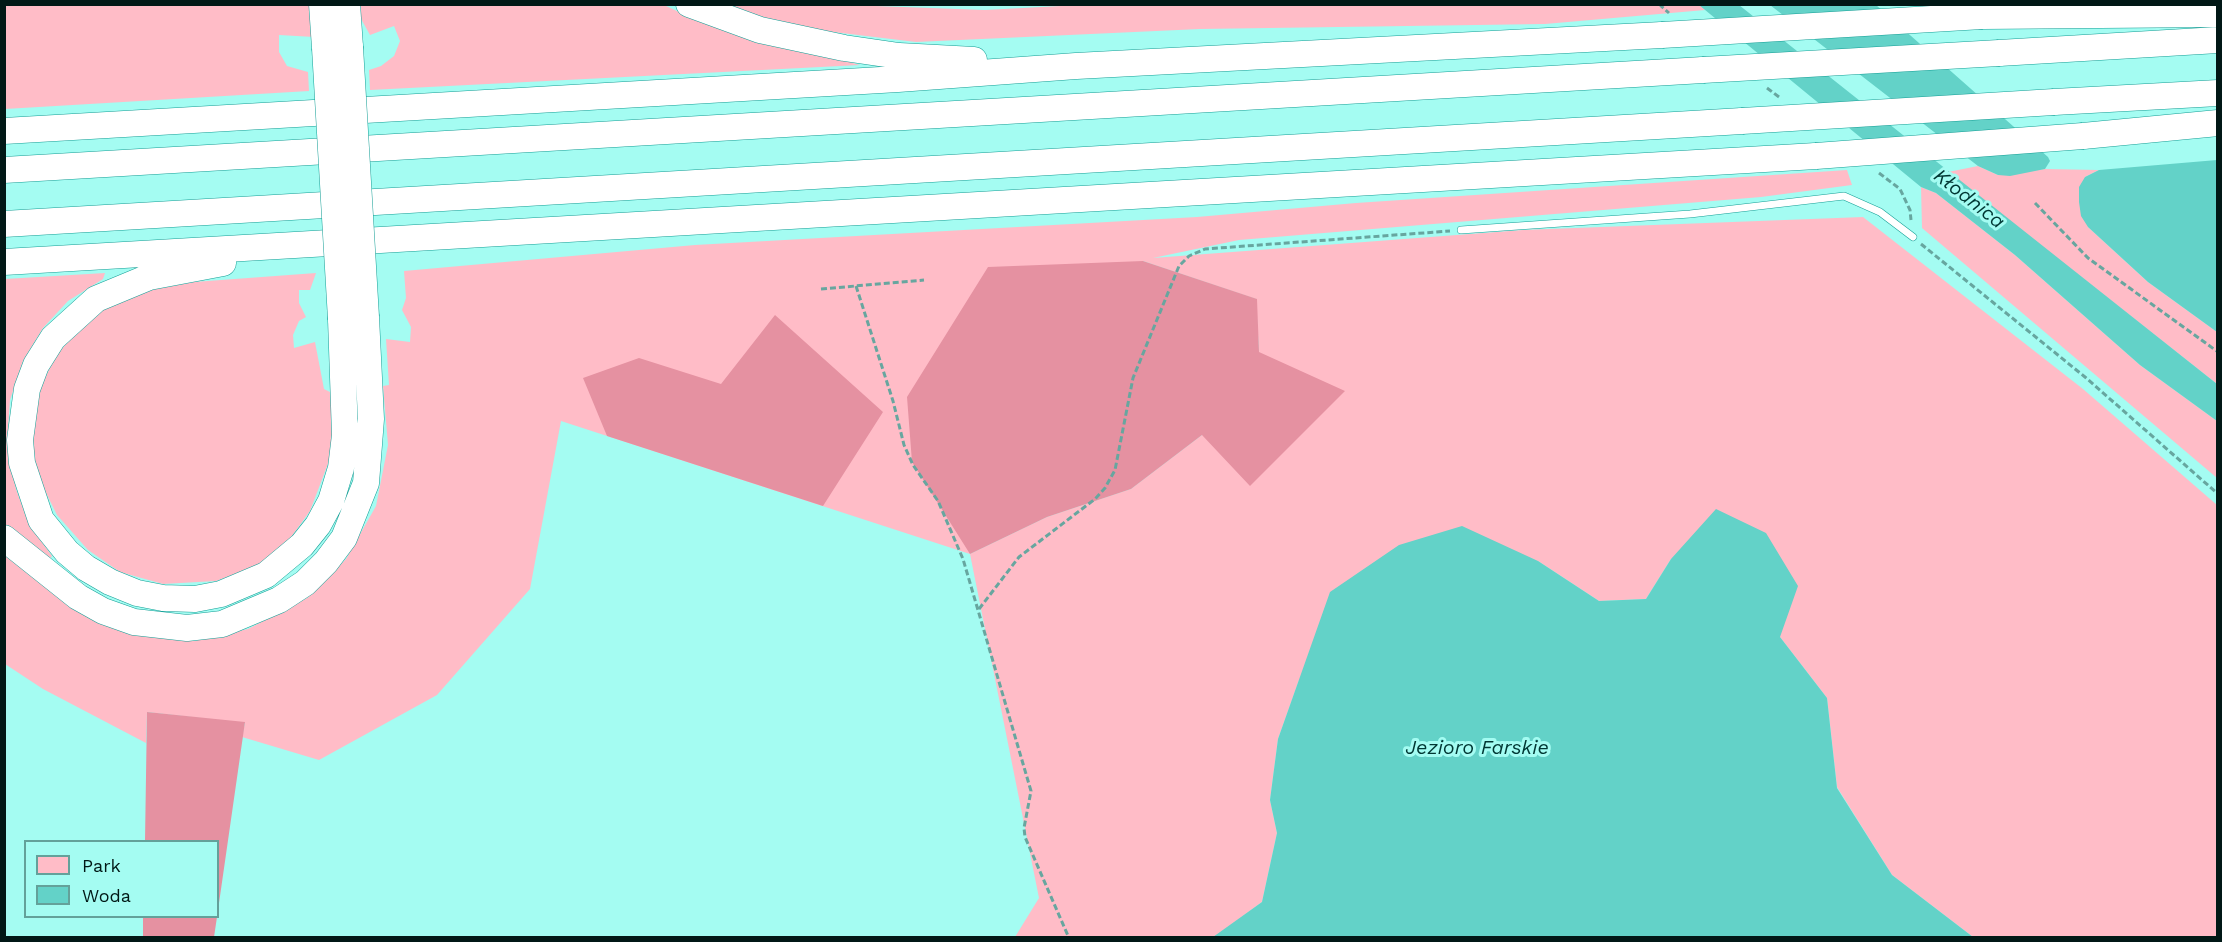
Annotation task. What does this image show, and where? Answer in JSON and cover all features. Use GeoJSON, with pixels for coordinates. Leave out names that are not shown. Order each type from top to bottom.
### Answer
{"type":"FeatureCollection","features":[{"type":"Feature","properties":{"kind":"highway"},"geometry":{"type":"LineString","coordinates":[[315,244],[150,277],[122,286],[96,299],[53,338],[36,365],[27,389],[20,440],[26,481],[41,520],[67,552],[86,568],[137,593],[163,598],[195,598],[221,594],[266,575],[302,545],[318,525],[332,501],[341,468],[345,435],[341,319],[322,4]]}},
{"type":"Feature","properties":{"kind":"highway"},"geometry":{"type":"LineString","coordinates":[[4,538],[78,597],[103,611],[134,622],[187,628],[222,624],[279,600],[305,583],[326,562],[344,538],[366,483],[371,419],[347,4]]}},
{"type":"Feature","properties":{"kind":"highway"},"geometry":{"type":"LineString","coordinates":[[689,4],[759,30],[844,48],[899,56],[1076,66]]}},
{"type":"Feature","properties":{"kind":"highway"},"geometry":{"type":"LineString","coordinates":[[4,131],[1076,66],[1982,16],[2217,15]]}},
{"type":"Feature","properties":{"kind":"highway"},"geometry":{"type":"LineString","coordinates":[[4,170],[2217,40]]}},
{"type":"Feature","properties":{"kind":"highway"},"geometry":{"type":"LineString","coordinates":[[4,224],[2217,93]]}},
{"type":"Feature","properties":{"kind":"highway"},"geometry":{"type":"LineString","coordinates":[[4,262],[1816,156],[2083,136],[2217,123]]}},
{"type":"Feature","properties":{"kind":"lane"},"geometry":{"type":"LineString","coordinates":[[1461,230],[1690,214],[1844,196],[1860,201],[1880,212],[1913,237]]}},
{"type":"Feature","properties":{"kind":"path"},"geometry":{"type":"LineString","coordinates":[[2035,203],[2088,258],[2217,351]]}},
{"type":"Feature","properties":{"kind":"path"},"geometry":{"type":"LineString","coordinates":[[979,609],[1019,557],[1095,499],[1105,488],[1115,470],[1133,378],[1179,266],[1189,256],[1205,249],[1461,230]]}},
{"type":"Feature","properties":{"kind":"path"},"geometry":{"type":"LineString","coordinates":[[1913,237],[2085,377],[2217,494]]}},
{"type":"Feature","properties":{"kind":"path"},"geometry":{"type":"LineString","coordinates":[[821,289],[924,280]]}},
{"type":"Feature","properties":{"kind":"path"},"geometry":{"type":"LineString","coordinates":[[856,286],[893,401],[904,445],[913,465],[929,486],[963,559],[1031,791],[1024,828],[1025,837],[1069,938]]}},
{"type":"Feature","properties":{"kind":"green space"},"geometry":{"type":"Polygon","coordinates":[[[821,4],[985,10],[1098,4],[1699,4],[1705,10],[1545,24],[1200,29],[916,42],[800,28],[725,5],[821,4]]]}},
{"type":"Feature","properties":{"kind":"green space"},"geometry":{"type":"Polygon","coordinates":[[[4,5],[311,5],[314,37],[279,35],[279,52],[287,66],[308,72],[309,91],[5,109],[4,5]]]}},
{"type":"Feature","properties":{"kind":"green space"},"geometry":{"type":"Polygon","coordinates":[[[359,5],[664,5],[694,19],[860,65],[370,90],[369,70],[381,66],[394,56],[400,41],[394,26],[370,35],[360,17],[359,5]]]}},
{"type":"Feature","properties":{"kind":"green space"},"geometry":{"type":"Polygon","coordinates":[[[1978,166],[1998,175],[2045,169],[2099,170],[2085,177],[2088,227],[2148,282],[2217,332],[2217,384],[1948,172],[1978,166]]]}},
{"type":"Feature","properties":{"kind":"green space"},"geometry":{"type":"Polygon","coordinates":[[[1847,170],[1852,185],[1761,197],[1239,240],[1153,258],[1523,230],[1863,217],[2083,389],[2217,505],[2217,937],[1973,937],[1892,875],[1837,787],[1827,698],[1780,637],[1671,559],[1646,599],[1599,601],[1538,561],[1299,680],[1278,739],[1270,800],[1277,833],[1262,902],[1213,938],[1015,937],[1039,898],[970,554],[561,421],[530,589],[437,695],[319,760],[242,737],[245,723],[147,712],[146,743],[43,689],[5,664],[4,553],[54,594],[124,632],[194,641],[248,629],[307,598],[346,559],[376,506],[388,445],[383,386],[389,385],[386,339],[410,342],[411,327],[402,310],[406,298],[404,271],[695,245],[1197,217],[1356,203],[1847,170]],[[1143,261],[970,554],[1047,517],[1131,489],[1202,435],[1259,352],[1256,299],[1143,261]]]}},
{"type":"Feature","properties":{"kind":"green space"},"geometry":{"type":"Polygon","coordinates":[[[1921,187],[1936,193],[2015,255],[2140,365],[2217,421],[2217,478],[1922,228],[1921,187]]]}},
{"type":"Feature","properties":{"kind":"green space"},"geometry":{"type":"Polygon","coordinates":[[[105,273],[103,279],[68,301],[43,328],[23,361],[10,400],[7,443],[16,489],[29,524],[52,556],[48,561],[5,524],[5,279],[105,273]]]}},
{"type":"Feature","properties":{"kind":"green space"},"geometry":{"type":"Polygon","coordinates":[[[316,273],[310,290],[299,290],[299,303],[306,317],[299,321],[293,335],[294,348],[315,342],[324,389],[334,394],[334,448],[310,511],[284,547],[257,566],[216,581],[163,584],[120,572],[88,550],[57,515],[37,475],[32,438],[37,395],[54,359],[79,327],[105,306],[145,291],[194,282],[316,273]]]}},
{"type":"Feature","properties":{"kind":"shaded area"},"geometry":{"type":"Polygon","coordinates":[[[1143,261],[1257,299],[1259,352],[1345,391],[1250,486],[1202,435],[1131,489],[1047,517],[970,554],[912,462],[907,397],[988,267],[1143,261]]]}},
{"type":"Feature","properties":{"kind":"shaded area"},"geometry":{"type":"Polygon","coordinates":[[[775,315],[883,412],[823,506],[607,436],[583,378],[639,358],[721,384],[775,315]]]}},
{"type":"Feature","properties":{"kind":"shaded area"},"geometry":{"type":"Polygon","coordinates":[[[147,712],[245,722],[219,903],[219,840],[145,840],[147,712]]]}},
{"type":"Feature","properties":{"kind":"shaded area"},"geometry":{"type":"Polygon","coordinates":[[[143,918],[217,918],[214,937],[143,937],[143,918]]]}},
{"type":"Feature","properties":{"kind":"water","name":"Kłodnica"},"geometry":{"type":"Polygon","coordinates":[[[1699,5],[1739,5],[2217,384],[2217,421],[2140,365],[2015,255],[1936,193],[1921,187],[1699,5]]]}},
{"type":"Feature","properties":{"kind":"water"},"geometry":{"type":"Polygon","coordinates":[[[1770,5],[1876,5],[2050,161],[2045,169],[2010,176],[1998,175],[1978,166],[1770,5]]]}},
{"type":"Feature","properties":{"kind":"water"},"geometry":{"type":"Polygon","coordinates":[[[2218,160],[2217,332],[2148,282],[2088,227],[2081,216],[2079,187],[2085,177],[2099,170],[2218,160]]]}},
{"type":"Feature","properties":{"kind":"water","name":"Jezioro Farskie"},"geometry":{"type":"Polygon","coordinates":[[[1716,509],[1766,533],[1798,586],[1780,637],[1827,698],[1837,788],[1892,875],[1973,937],[1213,937],[1262,902],[1277,833],[1270,800],[1278,739],[1330,592],[1399,545],[1462,526],[1538,561],[1599,601],[1646,599],[1671,559],[1716,509]]]}}]}
